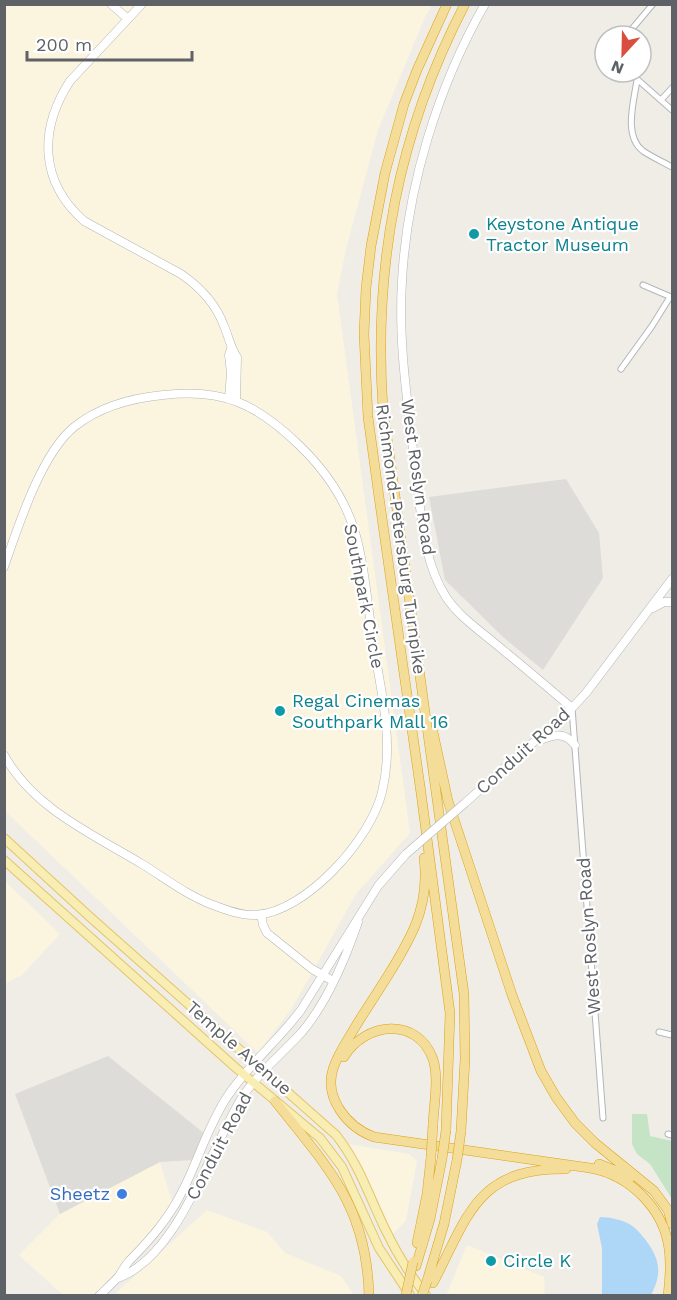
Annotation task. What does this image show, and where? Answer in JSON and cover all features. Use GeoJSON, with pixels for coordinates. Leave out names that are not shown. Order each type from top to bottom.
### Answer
{"type":"FeatureCollection","features":[{"type":"Feature","properties":{"kind":"highway","name":"Richmond-Petersburg Turnpike"},"geometry":{"type":"LineString","coordinates":[[407,1295],[414,1264],[430,1219],[442,1159],[446,1130],[450,1013],[370,429],[364,334],[371,246],[385,173],[404,104],[447,4]]}},
{"type":"Feature","properties":{"kind":"highway","name":"Richmond-Petersburg Turnpike"},"geometry":{"type":"LineString","coordinates":[[425,1296],[458,1161],[465,1059],[464,994],[383,410],[379,335],[381,294],[390,222],[410,138],[430,77],[465,4]]}},
{"type":"Feature","properties":{"kind":"highway"},"geometry":{"type":"LineString","coordinates":[[419,669],[448,801],[512,995],[541,1071],[555,1097],[569,1116],[595,1143],[654,1191],[668,1210],[672,1225]]}},
{"type":"Feature","properties":{"kind":"highway"},"geometry":{"type":"LineString","coordinates":[[421,793],[419,820],[426,882],[422,903],[403,950],[336,1063],[332,1074],[332,1086],[339,1108],[352,1124],[374,1137],[590,1168],[604,1171],[622,1180],[636,1189],[650,1204],[665,1230],[670,1259],[668,1296]]}},
{"type":"Feature","properties":{"kind":"highway"},"geometry":{"type":"LineString","coordinates":[[414,1264],[427,1194],[431,1157],[433,1124],[435,1066],[430,1053],[423,1044],[406,1031],[390,1028],[372,1031],[354,1043],[345,1054],[339,1069],[338,1089],[345,1109],[364,1127],[377,1132],[607,1166],[631,1177],[643,1186],[657,1200],[672,1225]]}},
{"type":"Feature","properties":{"kind":"highway"},"geometry":{"type":"LineString","coordinates":[[275,1101],[334,1175],[352,1210],[364,1252],[369,1296]]}},
{"type":"Feature","properties":{"kind":"highway"},"geometry":{"type":"LineString","coordinates":[[430,1282],[473,1208],[485,1193],[506,1179],[530,1171],[562,1169],[590,1171],[622,1180]]}},
{"type":"Feature","properties":{"kind":"main road"},"geometry":{"type":"LineString","coordinates":[[111,4],[128,19]]}},
{"type":"Feature","properties":{"kind":"main road"},"geometry":{"type":"LineString","coordinates":[[142,4],[70,81],[58,101],[50,122],[48,136],[50,163],[62,193],[84,221],[181,274],[202,291],[218,312],[231,349],[237,357],[232,399]]}},
{"type":"Feature","properties":{"kind":"main road","name":"West Roslyn Road"},"geometry":{"type":"LineString","coordinates":[[485,4],[457,58],[432,124],[411,207],[402,281],[403,368],[431,571],[447,599],[471,624],[572,708]]}},
{"type":"Feature","properties":{"kind":"main road"},"geometry":{"type":"LineString","coordinates":[[231,349],[229,355],[232,399]]}},
{"type":"Feature","properties":{"kind":"main road"},"geometry":{"type":"LineString","coordinates":[[206,394],[223,388],[231,374]]}},
{"type":"Feature","properties":{"kind":"main road","name":"Southpark Circle"},"geometry":{"type":"LineString","coordinates":[[4,567],[33,492],[58,443],[76,425],[100,411],[130,400],[167,394],[206,394],[232,399],[255,409],[278,424],[320,466],[343,501],[353,526],[360,554],[388,739],[387,765],[381,796],[376,810],[353,848],[326,876],[299,899],[283,908],[261,914],[233,912],[195,897],[52,809],[28,788],[4,755]]}},
{"type":"Feature","properties":{"kind":"main road","name":"Conduit Road"},"geometry":{"type":"LineString","coordinates":[[99,1296],[118,1278],[127,1263],[157,1231],[174,1206],[216,1116],[254,1062],[295,1018],[378,886],[406,854],[572,708],[586,693],[672,579]]}},
{"type":"Feature","properties":{"kind":"main road"},"geometry":{"type":"LineString","coordinates":[[664,590],[672,596]]}},
{"type":"Feature","properties":{"kind":"main road"},"geometry":{"type":"LineString","coordinates":[[649,610],[664,602],[672,602]]}},
{"type":"Feature","properties":{"kind":"main road"},"geometry":{"type":"LineString","coordinates":[[536,741],[561,735],[570,739],[575,745]]}},
{"type":"Feature","properties":{"kind":"main road","name":"Temple Avenue"},"geometry":{"type":"LineString","coordinates":[[4,838],[90,917],[328,1126],[346,1147],[364,1179],[395,1248],[425,1296]]}},
{"type":"Feature","properties":{"kind":"main road","name":"Temple Avenue"},"geometry":{"type":"LineString","coordinates":[[4,860],[253,1083],[314,1131],[337,1158],[379,1248],[407,1295]]}},
{"type":"Feature","properties":{"kind":"main road","name":"Conduit Road"},"geometry":{"type":"LineString","coordinates":[[118,1278],[133,1272],[174,1225],[195,1190],[225,1126],[253,1083],[312,1018],[351,945],[362,912]]}},
{"type":"Feature","properties":{"kind":"main road"},"geometry":{"type":"LineString","coordinates":[[261,914],[267,933],[296,957],[333,981]]}},
{"type":"Feature","properties":{"kind":"street"},"geometry":{"type":"LineString","coordinates":[[636,24],[653,4]]}},
{"type":"Feature","properties":{"kind":"street"},"geometry":{"type":"LineString","coordinates":[[637,84],[632,125],[634,137],[644,152],[672,166]]}},
{"type":"Feature","properties":{"kind":"street"},"geometry":{"type":"LineString","coordinates":[[643,84],[672,111]]}},
{"type":"Feature","properties":{"kind":"street"},"geometry":{"type":"LineString","coordinates":[[661,100],[672,88]]}},
{"type":"Feature","properties":{"kind":"street"},"geometry":{"type":"LineString","coordinates":[[621,369],[671,298],[643,285]]}},
{"type":"Feature","properties":{"kind":"street","name":"West Roslyn Road"},"geometry":{"type":"LineString","coordinates":[[572,708],[603,1118]]}},
{"type":"Feature","properties":{"kind":"street"},"geometry":{"type":"LineString","coordinates":[[659,1032],[672,1035]]}},
{"type":"Feature","properties":{"kind":"shaded area"},"geometry":{"type":"Polygon","coordinates":[[[4,5],[432,5],[378,130],[346,249],[337,294],[410,833],[356,894],[292,1008],[258,1053],[5,811],[4,5]]]}},
{"type":"Feature","properties":{"kind":"shaded area"},"geometry":{"type":"Polygon","coordinates":[[[566,479],[599,533],[603,578],[543,670],[503,637],[445,580],[429,497],[566,479]]]}},
{"type":"Feature","properties":{"kind":"shaded area"},"geometry":{"type":"Polygon","coordinates":[[[4,880],[60,934],[22,975],[5,984],[4,880]]]}},
{"type":"Feature","properties":{"kind":"shaded area"},"geometry":{"type":"Polygon","coordinates":[[[108,1056],[205,1134],[194,1160],[160,1162],[60,1214],[15,1094],[108,1056]]]}},
{"type":"Feature","properties":{"kind":"shaded area"},"geometry":{"type":"Polygon","coordinates":[[[348,1144],[409,1154],[417,1161],[406,1220],[392,1235],[367,1178],[348,1144]]]}},
{"type":"Feature","properties":{"kind":"shaded area"},"geometry":{"type":"Polygon","coordinates":[[[160,1162],[173,1205],[149,1239],[93,1295],[63,1295],[19,1255],[60,1214],[160,1162]]]}},
{"type":"Feature","properties":{"kind":"shaded area"},"geometry":{"type":"Polygon","coordinates":[[[207,1210],[267,1232],[285,1253],[341,1276],[354,1295],[119,1295],[117,1292],[207,1210]]]}},
{"type":"Feature","properties":{"kind":"shaded area"},"geometry":{"type":"Polygon","coordinates":[[[467,1245],[544,1277],[545,1295],[446,1296],[467,1245]]]}},
{"type":"Feature","properties":{"kind":"green space"},"geometry":{"type":"Polygon","coordinates":[[[632,1114],[647,1114],[650,1136],[672,1141],[672,1199],[650,1164],[637,1154],[632,1144],[632,1114]]]}},
{"type":"Feature","properties":{"kind":"water"},"geometry":{"type":"Polygon","coordinates":[[[600,1217],[616,1219],[631,1225],[649,1245],[657,1263],[658,1272],[651,1295],[602,1295],[602,1248],[597,1224],[600,1217]]]}},
{"type":"Feature","properties":{"kind":"place","name":"Keystone Antique Tractor Museum"},"geometry":{"type":"Point","coordinates":[474,234]}},
{"type":"Feature","properties":{"kind":"place","name":"Regal Cinemas Southpark Mall 16"},"geometry":{"type":"Point","coordinates":[280,711]}},
{"type":"Feature","properties":{"kind":"place","name":"Sheetz"},"geometry":{"type":"Point","coordinates":[122,1194]}},
{"type":"Feature","properties":{"kind":"place","name":"Circle K"},"geometry":{"type":"Point","coordinates":[491,1261]}}]}
